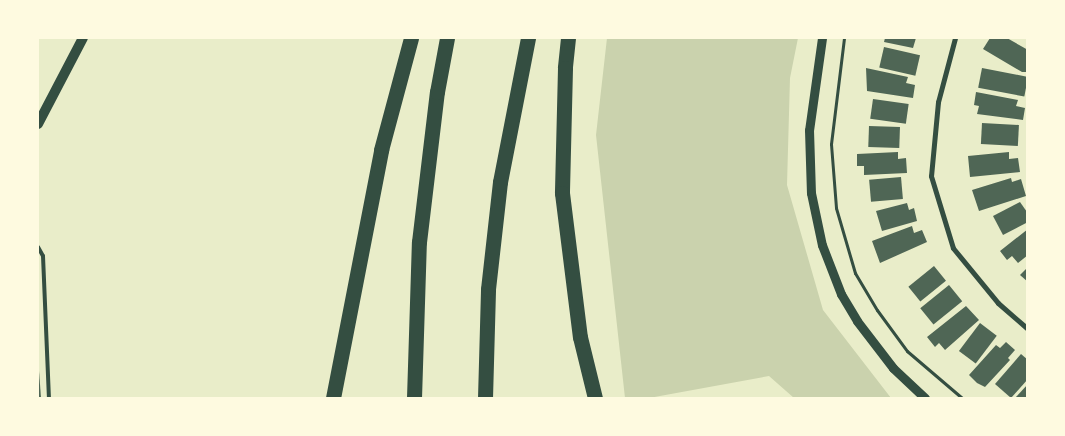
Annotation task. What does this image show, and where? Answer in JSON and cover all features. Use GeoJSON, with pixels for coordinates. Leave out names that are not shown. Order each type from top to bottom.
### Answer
{"type":"FeatureCollection","features":[{"type":"Feature","properties":{"kind":"highway"},"geometry":{"type":"LineString","coordinates":[[333,398],[381,150],[410,38]]}},
{"type":"Feature","properties":{"kind":"highway"},"geometry":{"type":"LineString","coordinates":[[414,398],[418,242],[437,92],[447,38]]}},
{"type":"Feature","properties":{"kind":"highway"},"geometry":{"type":"LineString","coordinates":[[485,398],[488,289],[500,182],[528,38]]}},
{"type":"Feature","properties":{"kind":"highway"},"geometry":{"type":"LineString","coordinates":[[568,38],[565,68],[562,193],[580,337],[596,398]]}},
{"type":"Feature","properties":{"kind":"main road"},"geometry":{"type":"LineString","coordinates":[[38,124],[83,38]]}},
{"type":"Feature","properties":{"kind":"street"},"geometry":{"type":"LineString","coordinates":[[822,38],[809,130],[811,193],[822,245],[842,294],[857,321],[893,368],[925,398]]}},
{"type":"Feature","properties":{"kind":"street"},"geometry":{"type":"LineString","coordinates":[[955,38],[938,102],[931,176],[953,248],[998,303],[1028,329]]}},
{"type":"Feature","properties":{"kind":"lane"},"geometry":{"type":"LineString","coordinates":[[38,248],[43,256],[48,398]]}},
{"type":"Feature","properties":{"kind":"lane"},"geometry":{"type":"LineString","coordinates":[[38,316],[45,314]]}},
{"type":"Feature","properties":{"kind":"path"},"geometry":{"type":"LineString","coordinates":[[844,38],[834,101],[831,144],[836,208],[856,274],[877,310],[907,351],[962,398]]}},
{"type":"Feature","properties":{"kind":"green space"},"geometry":{"type":"Polygon","coordinates":[[[607,38],[798,38],[790,78],[787,185],[823,310],[891,398],[794,398],[769,376],[649,398],[625,398],[596,135],[607,38]]]}},
{"type":"Feature","properties":{"kind":"building"},"geometry":{"type":"Polygon","coordinates":[[[885,38],[916,38],[913,48],[884,42],[885,38]]]}},
{"type":"Feature","properties":{"kind":"building"},"geometry":{"type":"Polygon","coordinates":[[[990,38],[1007,38],[1028,50],[1028,72],[1022,72],[983,49],[990,38]]]}},
{"type":"Feature","properties":{"kind":"building"},"geometry":{"type":"Polygon","coordinates":[[[884,47],[920,55],[915,76],[879,67],[884,47]]]}},
{"type":"Feature","properties":{"kind":"building"},"geometry":{"type":"Polygon","coordinates":[[[866,68],[908,77],[906,83],[915,85],[913,98],[867,91],[866,68]]]}},
{"type":"Feature","properties":{"kind":"building"},"geometry":{"type":"Polygon","coordinates":[[[982,68],[1028,77],[1024,97],[978,88],[982,68]]]}},
{"type":"Feature","properties":{"kind":"building"},"geometry":{"type":"Polygon","coordinates":[[[976,92],[1018,100],[1016,106],[1025,108],[1023,120],[977,114],[979,106],[974,105],[976,92]]]}},
{"type":"Feature","properties":{"kind":"building"},"geometry":{"type":"Polygon","coordinates":[[[873,99],[909,104],[906,124],[870,119],[873,99]]]}},
{"type":"Feature","properties":{"kind":"building"},"geometry":{"type":"Polygon","coordinates":[[[982,123],[1019,125],[1018,146],[981,144],[982,123]]]}},
{"type":"Feature","properties":{"kind":"building"},"geometry":{"type":"Polygon","coordinates":[[[869,126],[900,127],[899,148],[868,147],[869,126]]]}},
{"type":"Feature","properties":{"kind":"building"},"geometry":{"type":"Polygon","coordinates":[[[898,152],[898,159],[906,158],[907,173],[864,175],[864,166],[857,166],[857,154],[898,152]]]}},
{"type":"Feature","properties":{"kind":"building"},"geometry":{"type":"Polygon","coordinates":[[[1009,152],[1009,159],[1018,158],[1020,172],[970,177],[968,156],[1009,152]]]}},
{"type":"Feature","properties":{"kind":"building"},"geometry":{"type":"Polygon","coordinates":[[[901,177],[903,199],[871,202],[869,180],[901,177]]]}},
{"type":"Feature","properties":{"kind":"building"},"geometry":{"type":"Polygon","coordinates":[[[1011,178],[1012,182],[1021,179],[1026,196],[979,211],[972,190],[1011,178]]]}},
{"type":"Feature","properties":{"kind":"building"},"geometry":{"type":"Polygon","coordinates":[[[1020,202],[1027,212],[1028,222],[1003,235],[993,216],[1020,202]]]}},
{"type":"Feature","properties":{"kind":"building"},"geometry":{"type":"Polygon","coordinates":[[[907,203],[909,210],[914,208],[917,221],[882,231],[876,211],[907,203]]]}},
{"type":"Feature","properties":{"kind":"building"},"geometry":{"type":"Polygon","coordinates":[[[912,226],[914,233],[922,230],[927,242],[880,263],[872,241],[912,226]]]}},
{"type":"Feature","properties":{"kind":"building"},"geometry":{"type":"Polygon","coordinates":[[[1028,229],[1028,255],[1018,263],[1012,256],[1007,260],[1000,251],[1028,229]]]}},
{"type":"Feature","properties":{"kind":"building"},"geometry":{"type":"Polygon","coordinates":[[[934,266],[946,281],[920,302],[908,287],[934,266]]]}},
{"type":"Feature","properties":{"kind":"building"},"geometry":{"type":"Polygon","coordinates":[[[1028,267],[1028,282],[1020,275],[1028,267]]]}},
{"type":"Feature","properties":{"kind":"building"},"geometry":{"type":"Polygon","coordinates":[[[949,285],[962,301],[933,325],[920,308],[949,285]]]}},
{"type":"Feature","properties":{"kind":"building"},"geometry":{"type":"Polygon","coordinates":[[[966,306],[979,320],[945,350],[939,343],[935,347],[927,337],[966,306]]]}},
{"type":"Feature","properties":{"kind":"building"},"geometry":{"type":"Polygon","coordinates":[[[980,323],[997,336],[976,364],[959,351],[980,323]]]}},
{"type":"Feature","properties":{"kind":"building"},"geometry":{"type":"Polygon","coordinates":[[[1006,342],[1015,350],[1008,358],[1010,360],[985,387],[977,383],[969,375],[996,345],[1000,348],[1006,342]]]}},
{"type":"Feature","properties":{"kind":"building"},"geometry":{"type":"Polygon","coordinates":[[[1021,354],[1028,360],[1028,379],[1011,398],[995,384],[1021,354]]]}},
{"type":"Feature","properties":{"kind":"building"},"geometry":{"type":"Polygon","coordinates":[[[39,371],[41,398],[38,398],[39,371]]]}},
{"type":"Feature","properties":{"kind":"building"},"geometry":{"type":"Polygon","coordinates":[[[1028,384],[1028,398],[1015,398],[1028,384]]]}}]}
